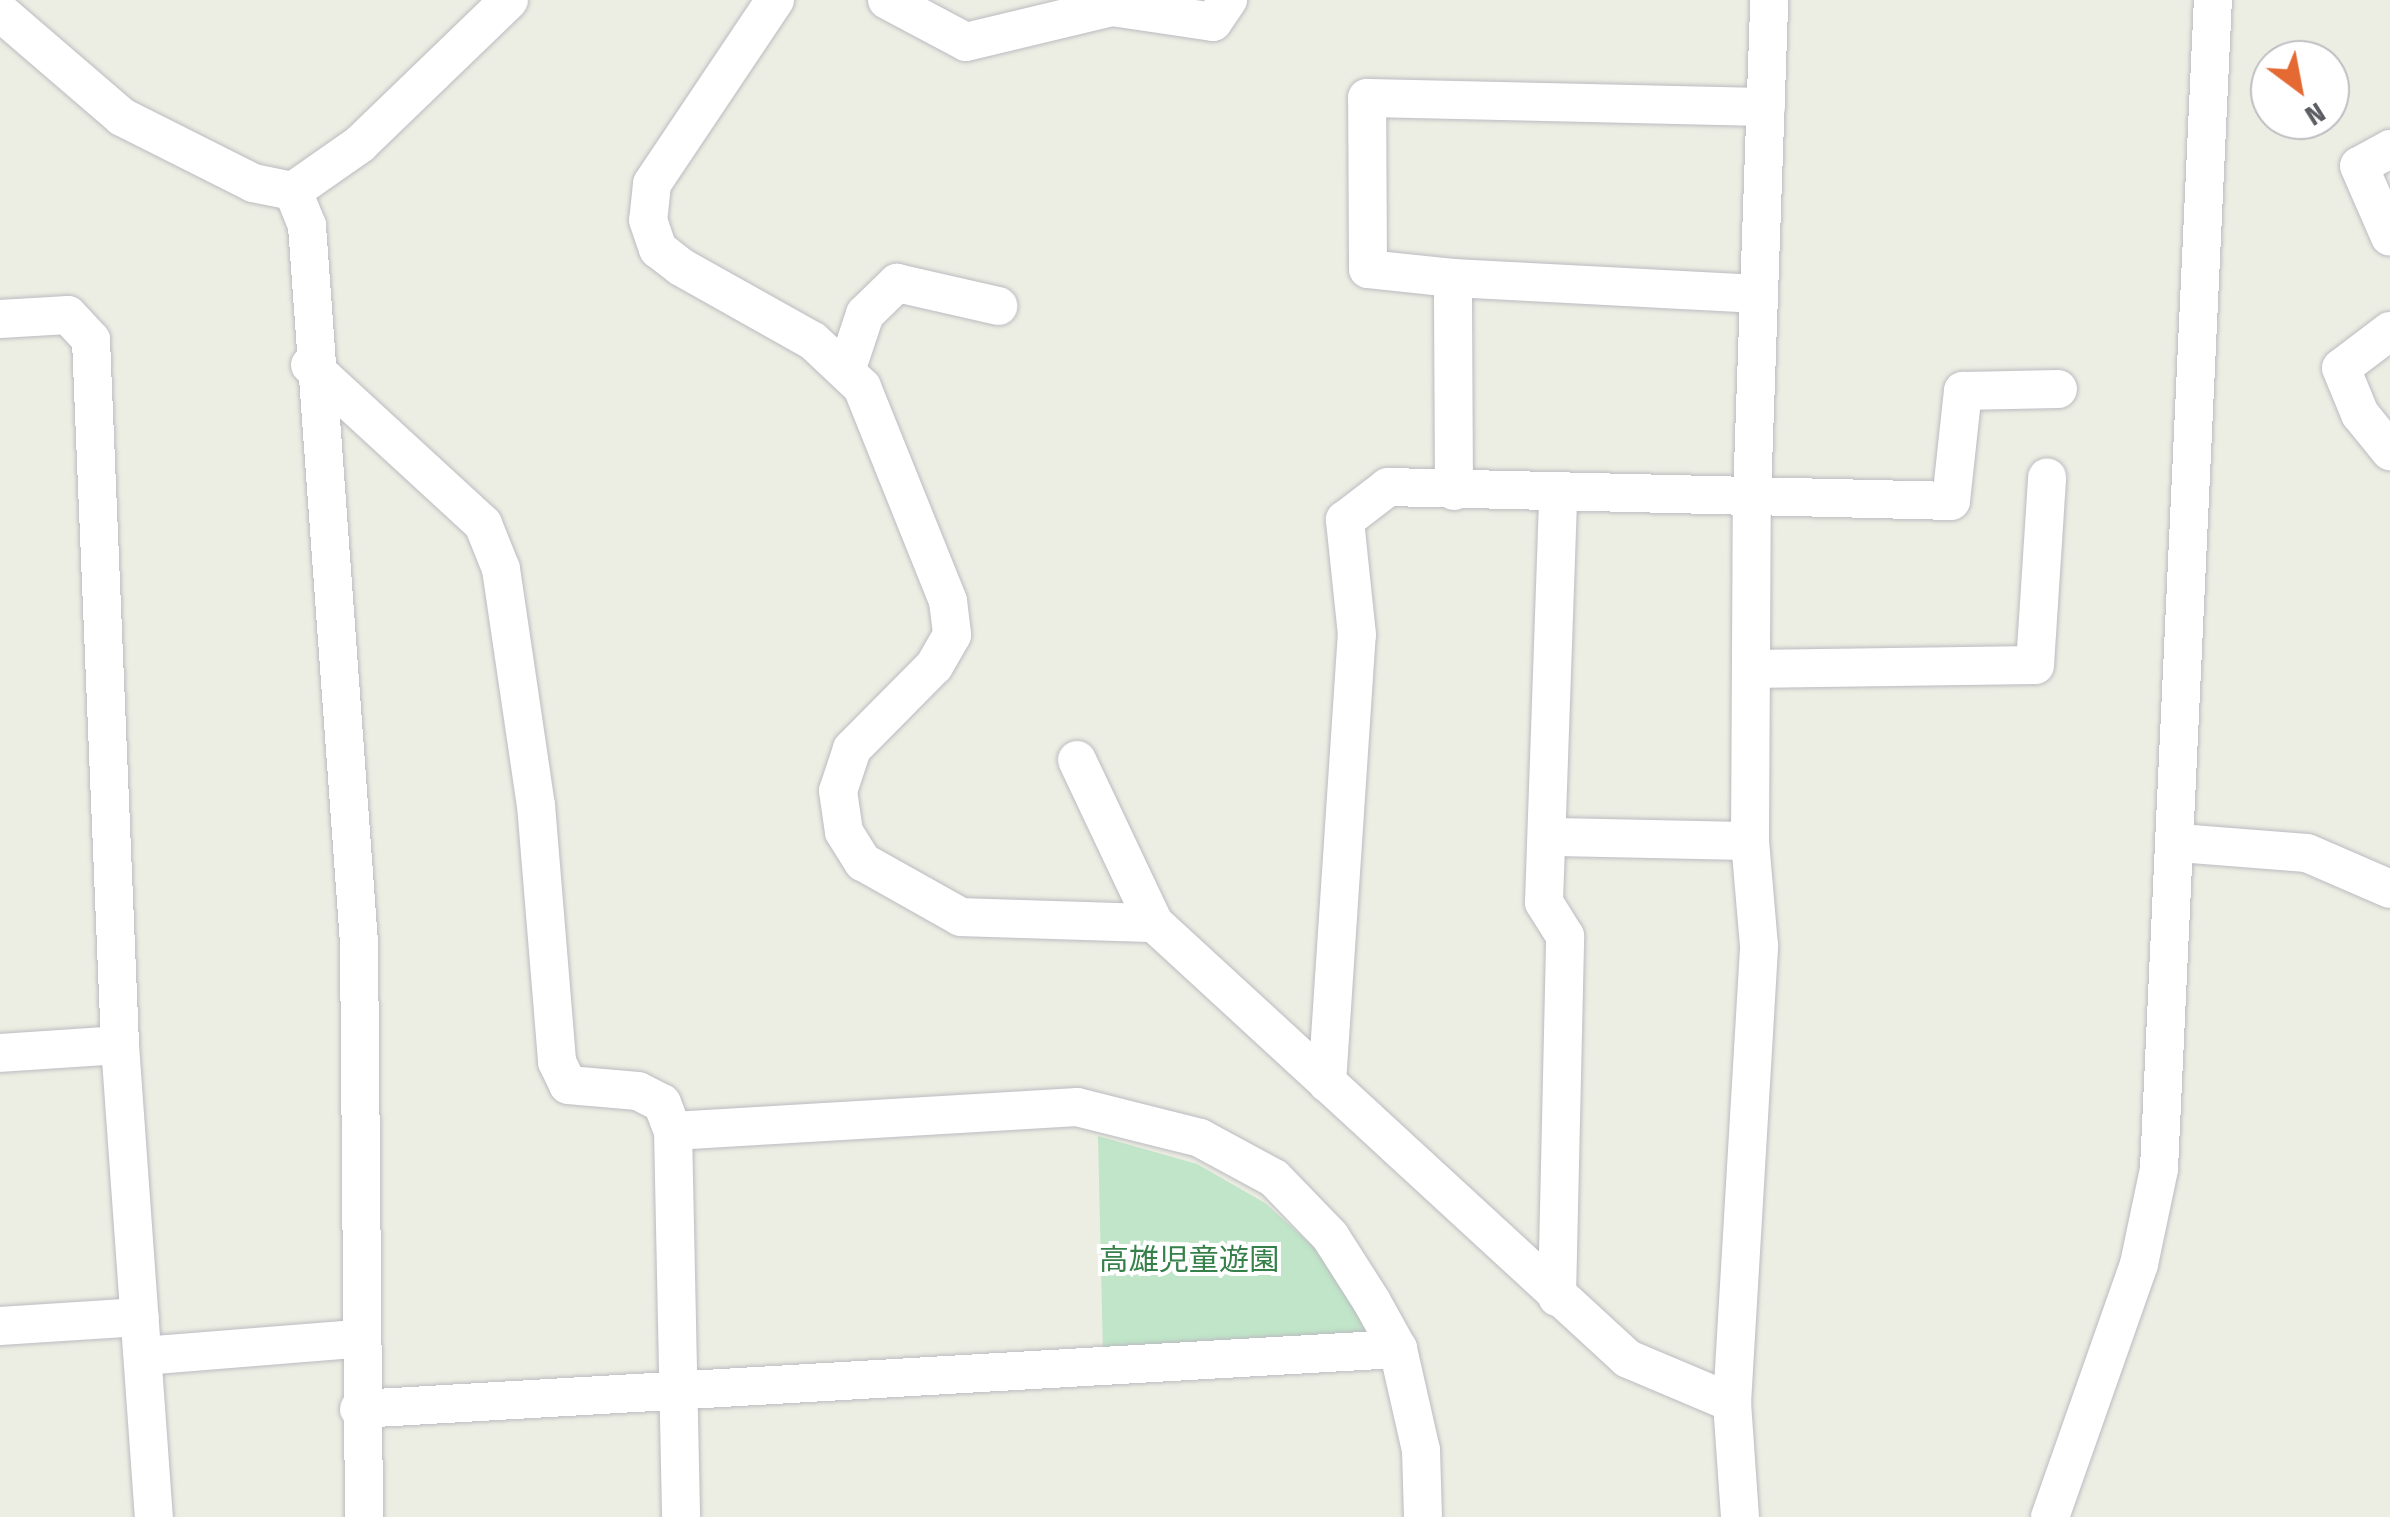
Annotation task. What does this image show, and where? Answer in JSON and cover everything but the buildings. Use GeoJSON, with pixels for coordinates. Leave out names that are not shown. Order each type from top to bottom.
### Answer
{"type":"FeatureCollection","features":[{"type":"Feature","properties":{"kind":"street"},"geometry":{"type":"LineString","coordinates":[[0,12],[122,117],[254,183],[293,191],[360,144],[508,0]]}},
{"type":"Feature","properties":{"kind":"street"},"geometry":{"type":"LineString","coordinates":[[775,0],[652,184],[648,220],[658,249],[680,267],[847,368],[948,602],[952,635],[852,748],[838,791],[844,832],[863,862],[961,917],[1154,923]]}},
{"type":"Feature","properties":{"kind":"street"},"geometry":{"type":"LineString","coordinates":[[887,0],[966,42],[1112,8],[1212,22],[1228,0]]}},
{"type":"Feature","properties":{"kind":"street"},"geometry":{"type":"LineString","coordinates":[[1740,1517],[1732,1404],[1753,1152],[1759,946],[1750,841],[1752,495],[1769,0]]}},
{"type":"Feature","properties":{"kind":"street"},"geometry":{"type":"LineString","coordinates":[[2050,1517],[2139,1264],[2159,1169],[2179,843],[2213,0]]}},
{"type":"Feature","properties":{"kind":"street"},"geometry":{"type":"LineString","coordinates":[[1759,294],[1453,278],[1368,269],[1367,98],[1766,107]]}},
{"type":"Feature","properties":{"kind":"street"},"geometry":{"type":"LineString","coordinates":[[2390,149],[2359,166],[2390,237]]}},
{"type":"Feature","properties":{"kind":"street"},"geometry":{"type":"LineString","coordinates":[[293,191],[306,226],[310,365],[332,502],[359,942],[356,1338],[364,1517]]}},
{"type":"Feature","properties":{"kind":"street"},"geometry":{"type":"LineString","coordinates":[[1453,278],[1454,491]]}},
{"type":"Feature","properties":{"kind":"street"},"geometry":{"type":"LineString","coordinates":[[847,368],[864,314],[898,283],[998,306]]}},
{"type":"Feature","properties":{"kind":"street"},"geometry":{"type":"LineString","coordinates":[[0,319],[68,315],[90,340],[120,1045],[154,1517]]}},
{"type":"Feature","properties":{"kind":"street"},"geometry":{"type":"LineString","coordinates":[[2390,332],[2342,368],[2360,414],[2390,451]]}},
{"type":"Feature","properties":{"kind":"street"},"geometry":{"type":"LineString","coordinates":[[310,365],[484,524],[501,569],[536,805],[557,1062],[568,1085],[638,1091],[662,1104],[674,1131],[675,1390],[681,1517]]}},
{"type":"Feature","properties":{"kind":"street"},"geometry":{"type":"LineString","coordinates":[[1327,1083],[1357,635],[1346,520],[1388,487],[1558,498],[1752,495],[1951,500],[1963,391],[2058,389]]}},
{"type":"Feature","properties":{"kind":"street"},"geometry":{"type":"LineString","coordinates":[[1751,669],[2036,665],[2048,477]]}},
{"type":"Feature","properties":{"kind":"street"},"geometry":{"type":"LineString","coordinates":[[1557,1297],[1565,936],[1544,902],[1552,837],[1558,498]]}},
{"type":"Feature","properties":{"kind":"street"},"geometry":{"type":"LineString","coordinates":[[1077,760],[1154,923],[1628,1359],[1732,1404]]}},
{"type":"Feature","properties":{"kind":"street"},"geometry":{"type":"LineString","coordinates":[[1552,837],[1750,841]]}},
{"type":"Feature","properties":{"kind":"street"},"geometry":{"type":"LineString","coordinates":[[2179,843],[2307,853],[2390,890]]}},
{"type":"Feature","properties":{"kind":"street"},"geometry":{"type":"LineString","coordinates":[[0,1053],[120,1045]]}},
{"type":"Feature","properties":{"kind":"street"},"geometry":{"type":"LineString","coordinates":[[674,1131],[1077,1107],[1200,1138],[1274,1178],[1330,1236],[1398,1350],[1422,1450],[1423,1517]]}},
{"type":"Feature","properties":{"kind":"street"},"geometry":{"type":"LineString","coordinates":[[0,1326],[140,1317]]}},
{"type":"Feature","properties":{"kind":"street"},"geometry":{"type":"LineString","coordinates":[[143,1356],[356,1338]]}},
{"type":"Feature","properties":{"kind":"street"},"geometry":{"type":"LineString","coordinates":[[359,1409],[1398,1350]]}},
{"type":"Feature","properties":{"kind":"green space","name":"高雄児童遊園"},"geometry":{"type":"Polygon","coordinates":[[[1098,1136],[1197,1164],[1265,1203],[1324,1256],[1370,1321],[1366,1336],[1103,1355],[1098,1136]]]}}]}
